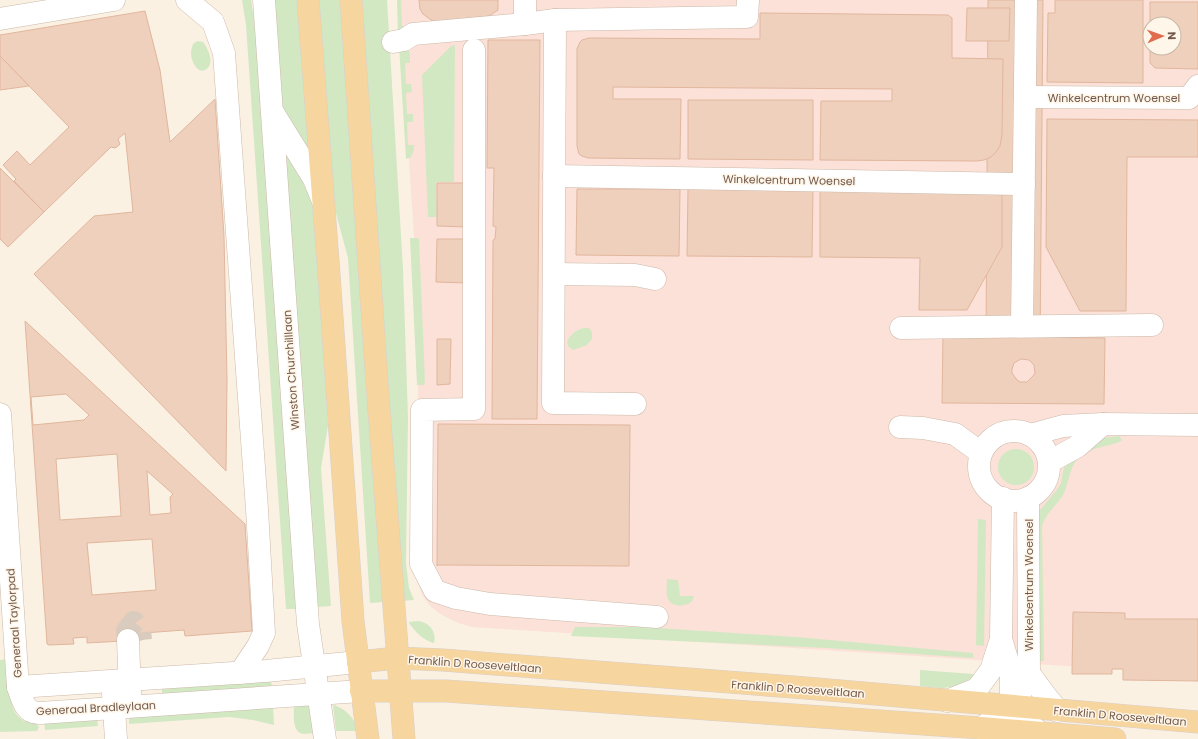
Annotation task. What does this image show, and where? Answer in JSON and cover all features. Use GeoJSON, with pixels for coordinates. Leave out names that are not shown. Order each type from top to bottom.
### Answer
{"type":"FeatureCollection","features":[{"type":"Feature","properties":{"kind":"main road"},"geometry":{"type":"LineString","coordinates":[[308,0],[353,621],[368,739]]}},
{"type":"Feature","properties":{"kind":"main road"},"geometry":{"type":"LineString","coordinates":[[351,0],[377,391],[404,739]]}},
{"type":"Feature","properties":{"kind":"main road","name":"Franklin D Rooseveltlaan"},"geometry":{"type":"LineString","coordinates":[[358,662],[397,658],[443,660],[1198,722]]}},
{"type":"Feature","properties":{"kind":"main road"},"geometry":{"type":"LineString","coordinates":[[361,691],[446,691],[980,728],[1115,739]]}},
{"type":"Feature","properties":{"kind":"street"},"geometry":{"type":"LineString","coordinates":[[0,19],[114,0]]}},
{"type":"Feature","properties":{"kind":"street"},"geometry":{"type":"LineString","coordinates":[[187,0],[213,22],[224,53],[257,509],[264,633],[258,646],[240,673]]}},
{"type":"Feature","properties":{"kind":"street","name":"Winston Churchilllaan"},"geometry":{"type":"LineString","coordinates":[[264,0],[308,624],[325,739]]}},
{"type":"Feature","properties":{"kind":"street"},"geometry":{"type":"LineString","coordinates":[[525,0],[525,24]]}},
{"type":"Feature","properties":{"kind":"street"},"geometry":{"type":"LineString","coordinates":[[393,42],[404,40],[413,34],[555,20],[747,17],[748,0]]}},
{"type":"Feature","properties":{"kind":"street"},"geometry":{"type":"LineString","coordinates":[[1022,326],[1026,0]]}},
{"type":"Feature","properties":{"kind":"street"},"geometry":{"type":"LineString","coordinates":[[555,20],[553,403],[635,404]]}},
{"type":"Feature","properties":{"kind":"street"},"geometry":{"type":"LineString","coordinates":[[474,50],[474,409],[422,410],[421,564],[435,591],[456,598],[490,604],[657,617]]}},
{"type":"Feature","properties":{"kind":"street","name":"Winkelcentrum Woensel"},"geometry":{"type":"LineString","coordinates":[[1025,97],[1189,98],[1198,86]]}},
{"type":"Feature","properties":{"kind":"street"},"geometry":{"type":"LineString","coordinates":[[273,112],[314,179],[323,201]]}},
{"type":"Feature","properties":{"kind":"street","name":"Winkelcentrum Woensel"},"geometry":{"type":"LineString","coordinates":[[554,176],[1024,184]]}},
{"type":"Feature","properties":{"kind":"street"},"geometry":{"type":"LineString","coordinates":[[554,274],[635,275],[655,279]]}},
{"type":"Feature","properties":{"kind":"street"},"geometry":{"type":"LineString","coordinates":[[901,328],[1152,325]]}},
{"type":"Feature","properties":{"kind":"street","name":"Generaal Taylorpad"},"geometry":{"type":"LineString","coordinates":[[0,414],[18,687]]}},
{"type":"Feature","properties":{"kind":"street"},"geometry":{"type":"LineString","coordinates":[[1049,462],[1078,446],[1103,424]]}},
{"type":"Feature","properties":{"kind":"street"},"geometry":{"type":"LineString","coordinates":[[1030,435],[1063,426],[1103,424],[1198,425]]}},
{"type":"Feature","properties":{"kind":"street"},"geometry":{"type":"LineString","coordinates":[[900,427],[923,428],[954,434],[982,453]]}},
{"type":"Feature","properties":{"kind":"street"},"geometry":{"type":"LineString","coordinates":[[1007,431],[1019,431],[1030,435],[1040,442],[1046,451],[1049,462],[1048,473],[1044,483],[1038,492],[1028,498],[1016,501],[995,495],[986,487],[981,476],[979,465],[982,453],[988,443],[996,436],[1007,431]]}},
{"type":"Feature","properties":{"kind":"street"},"geometry":{"type":"LineString","coordinates":[[1002,498],[1001,639],[1011,672],[1011,706],[1026,722],[1041,733]]}},
{"type":"Feature","properties":{"kind":"street","name":"Winkelcentrum Woensel"},"geometry":{"type":"LineString","coordinates":[[980,728],[998,717],[1011,706],[1025,687],[1030,673],[1028,498]]}},
{"type":"Feature","properties":{"kind":"street"},"geometry":{"type":"LineString","coordinates":[[947,701],[977,689],[991,670],[1001,639]]}},
{"type":"Feature","properties":{"kind":"street"},"geometry":{"type":"LineString","coordinates":[[116,739],[130,707],[128,681],[134,640]]}},
{"type":"Feature","properties":{"kind":"street"},"geometry":{"type":"LineString","coordinates":[[18,687],[240,673],[358,662]]}},
{"type":"Feature","properties":{"kind":"street"},"geometry":{"type":"LineString","coordinates":[[1030,673],[1058,711]]}},
{"type":"Feature","properties":{"kind":"street"},"geometry":{"type":"LineString","coordinates":[[128,681],[130,707]]}},
{"type":"Feature","properties":{"kind":"street","name":"Generaal Bradleylaan"},"geometry":{"type":"LineString","coordinates":[[18,687],[24,705],[29,710],[37,713],[361,691]]}},
{"type":"Feature","properties":{"kind":"shaded area"},"geometry":{"type":"Polygon","coordinates":[[[398,0],[1198,0],[1198,644],[1081,667],[472,627],[458,623],[442,615],[431,607],[422,595],[415,573],[419,361],[416,265],[398,0]]]}},
{"type":"Feature","properties":{"kind":"green space"},"geometry":{"type":"Polygon","coordinates":[[[242,0],[251,0],[258,42],[296,609],[286,609],[246,25],[242,0]]]}},
{"type":"Feature","properties":{"kind":"green space"},"geometry":{"type":"Polygon","coordinates":[[[275,0],[302,0],[314,164],[283,113],[275,0]]]}},
{"type":"Feature","properties":{"kind":"green space"},"geometry":{"type":"Polygon","coordinates":[[[313,0],[342,0],[383,602],[370,603],[348,258],[327,180],[313,0]]]}},
{"type":"Feature","properties":{"kind":"green space"},"geometry":{"type":"Polygon","coordinates":[[[362,0],[387,0],[403,269],[408,417],[406,563],[409,588],[414,600],[402,601],[362,0]]]}},
{"type":"Feature","properties":{"kind":"green space"},"geometry":{"type":"Polygon","coordinates":[[[397,0],[401,0],[402,26],[408,26],[398,36],[397,0]]]}},
{"type":"Feature","properties":{"kind":"green space"},"geometry":{"type":"Polygon","coordinates":[[[197,41],[203,42],[207,48],[211,61],[208,68],[202,71],[195,66],[191,57],[193,44],[197,41]]]}},
{"type":"Feature","properties":{"kind":"green space"},"geometry":{"type":"Polygon","coordinates":[[[455,45],[454,182],[436,182],[437,217],[428,217],[422,75],[451,46],[455,45]]]}},
{"type":"Feature","properties":{"kind":"green space"},"geometry":{"type":"Polygon","coordinates":[[[399,46],[408,49],[410,54],[410,63],[405,63],[406,84],[411,84],[412,92],[406,93],[407,114],[413,114],[413,122],[407,122],[408,145],[414,145],[414,150],[411,157],[406,159],[399,46]]]}},
{"type":"Feature","properties":{"kind":"green space"},"geometry":{"type":"Polygon","coordinates":[[[285,144],[314,190],[328,426],[321,468],[331,606],[317,607],[285,144]]]}},
{"type":"Feature","properties":{"kind":"green space"},"geometry":{"type":"Polygon","coordinates":[[[410,238],[419,239],[424,385],[417,385],[410,238]]]}},
{"type":"Feature","properties":{"kind":"green space"},"geometry":{"type":"Polygon","coordinates":[[[584,328],[589,328],[592,332],[592,339],[587,345],[573,350],[568,346],[567,341],[574,332],[584,328]]]}},
{"type":"Feature","properties":{"kind":"green space"},"geometry":{"type":"Polygon","coordinates":[[[1119,436],[1122,440],[1119,442],[1094,449],[1077,459],[1072,468],[1063,495],[1046,517],[1042,526],[1044,661],[1035,661],[1037,519],[1039,511],[1061,483],[1067,460],[1096,439],[1119,436]]]}},
{"type":"Feature","properties":{"kind":"green space"},"geometry":{"type":"Polygon","coordinates":[[[1020,449],[1029,454],[1033,460],[1033,474],[1029,480],[1020,485],[1012,485],[1003,480],[999,474],[998,463],[1003,454],[1009,450],[1020,449]]]}},
{"type":"Feature","properties":{"kind":"green space"},"geometry":{"type":"Polygon","coordinates":[[[978,519],[986,520],[984,646],[976,645],[978,519]]]}},
{"type":"Feature","properties":{"kind":"green space"},"geometry":{"type":"Polygon","coordinates":[[[667,579],[678,580],[680,596],[694,596],[692,602],[680,605],[672,604],[668,600],[667,579]]]}},
{"type":"Feature","properties":{"kind":"green space"},"geometry":{"type":"Polygon","coordinates":[[[418,621],[426,623],[431,628],[435,639],[434,643],[426,640],[414,630],[409,623],[418,621]]]}},
{"type":"Feature","properties":{"kind":"green space"},"geometry":{"type":"Polygon","coordinates":[[[575,627],[642,627],[796,637],[973,653],[973,658],[827,648],[571,636],[575,627]]]}},
{"type":"Feature","properties":{"kind":"green space"},"geometry":{"type":"Polygon","coordinates":[[[7,659],[10,694],[13,707],[21,719],[36,724],[39,727],[37,731],[0,732],[0,660],[7,659]]]}},
{"type":"Feature","properties":{"kind":"green space"},"geometry":{"type":"Polygon","coordinates":[[[920,670],[973,674],[974,677],[948,688],[920,686],[920,670]]]}},
{"type":"Feature","properties":{"kind":"green space"},"geometry":{"type":"Polygon","coordinates":[[[271,681],[272,687],[162,695],[162,689],[271,681]]]}},
{"type":"Feature","properties":{"kind":"green space"},"geometry":{"type":"Polygon","coordinates":[[[310,703],[314,733],[302,734],[297,731],[296,728],[294,704],[310,703]]]}},
{"type":"Feature","properties":{"kind":"green space"},"geometry":{"type":"Polygon","coordinates":[[[334,705],[346,711],[352,717],[356,725],[356,731],[336,731],[334,705]]]}},
{"type":"Feature","properties":{"kind":"green space"},"geometry":{"type":"Polygon","coordinates":[[[273,706],[274,725],[253,720],[229,717],[129,724],[129,716],[273,706]]]}},
{"type":"Feature","properties":{"kind":"green space"},"geometry":{"type":"Polygon","coordinates":[[[97,718],[98,726],[45,730],[44,722],[97,718]]]}},
{"type":"Feature","properties":{"kind":"building"},"geometry":{"type":"Polygon","coordinates":[[[419,0],[498,0],[498,10],[489,16],[434,22],[423,14],[420,9],[419,0]]]}},
{"type":"Feature","properties":{"kind":"building"},"geometry":{"type":"Polygon","coordinates":[[[988,0],[1043,0],[1040,347],[986,346],[988,0]]]}},
{"type":"Feature","properties":{"kind":"building"},"geometry":{"type":"Polygon","coordinates":[[[1055,0],[1143,0],[1143,83],[1047,82],[1048,13],[1055,13],[1055,0]]]}},
{"type":"Feature","properties":{"kind":"building"},"geometry":{"type":"Polygon","coordinates":[[[1150,2],[1198,2],[1198,69],[1155,68],[1150,63],[1150,56],[1182,56],[1182,16],[1150,16],[1150,2]]]}},
{"type":"Feature","properties":{"kind":"building"},"geometry":{"type":"Polygon","coordinates":[[[967,8],[1010,8],[1009,41],[966,41],[967,8]]]}},
{"type":"Feature","properties":{"kind":"building"},"geometry":{"type":"Polygon","coordinates":[[[145,11],[160,70],[170,142],[215,99],[224,236],[227,379],[226,471],[34,274],[94,216],[133,212],[125,133],[118,139],[120,144],[118,146],[115,148],[111,147],[44,212],[14,181],[16,179],[3,165],[17,151],[30,165],[69,127],[0,56],[0,35],[145,11]]]}},
{"type":"Feature","properties":{"kind":"building"},"geometry":{"type":"Polygon","coordinates":[[[760,13],[948,15],[952,18],[952,58],[1003,59],[1002,135],[1000,146],[991,157],[977,161],[820,160],[821,101],[892,101],[892,89],[613,87],[613,99],[681,99],[680,159],[588,158],[579,154],[577,146],[577,49],[582,40],[589,38],[760,39],[760,13]]]}},
{"type":"Feature","properties":{"kind":"building"},"geometry":{"type":"Polygon","coordinates":[[[488,40],[540,40],[537,419],[492,419],[493,240],[495,239],[496,227],[493,226],[494,168],[487,168],[488,40]]]}},
{"type":"Feature","properties":{"kind":"building"},"geometry":{"type":"Polygon","coordinates":[[[0,56],[29,86],[0,90],[0,56]]]}},
{"type":"Feature","properties":{"kind":"building"},"geometry":{"type":"Polygon","coordinates":[[[688,100],[813,100],[813,160],[688,159],[688,100]]]}},
{"type":"Feature","properties":{"kind":"building"},"geometry":{"type":"Polygon","coordinates":[[[1047,119],[1198,120],[1198,157],[1127,157],[1126,311],[1080,311],[1046,247],[1047,119]]]}},
{"type":"Feature","properties":{"kind":"building"},"geometry":{"type":"Polygon","coordinates":[[[0,168],[44,212],[8,247],[0,239],[0,168]]]}},
{"type":"Feature","properties":{"kind":"building"},"geometry":{"type":"Polygon","coordinates":[[[437,183],[468,183],[468,227],[437,226],[437,183]]]}},
{"type":"Feature","properties":{"kind":"building"},"geometry":{"type":"Polygon","coordinates":[[[577,189],[680,189],[679,256],[576,255],[577,189]]]}},
{"type":"Feature","properties":{"kind":"building"},"geometry":{"type":"Polygon","coordinates":[[[688,189],[813,190],[812,257],[687,256],[688,189]]]}},
{"type":"Feature","properties":{"kind":"building"},"geometry":{"type":"Polygon","coordinates":[[[820,190],[1002,192],[1002,247],[967,310],[919,310],[920,258],[820,257],[820,190]]]}},
{"type":"Feature","properties":{"kind":"building"},"geometry":{"type":"Polygon","coordinates":[[[437,239],[468,239],[468,283],[436,282],[437,239]]]}},
{"type":"Feature","properties":{"kind":"building"},"geometry":{"type":"Polygon","coordinates":[[[25,321],[245,524],[252,631],[185,636],[184,630],[144,633],[144,639],[141,640],[87,643],[87,637],[73,638],[74,644],[47,644],[25,321]],[[66,394],[31,397],[33,425],[84,420],[89,415],[66,394]],[[117,454],[56,459],[60,520],[121,516],[117,454]],[[147,471],[150,515],[171,513],[170,497],[173,494],[147,471]],[[152,539],[87,543],[92,595],[156,590],[152,539]]]}},
{"type":"Feature","properties":{"kind":"building"},"geometry":{"type":"Polygon","coordinates":[[[943,336],[1105,338],[1104,404],[942,403],[943,336]],[[1021,359],[1014,363],[1012,373],[1020,382],[1027,382],[1035,373],[1034,365],[1029,360],[1021,359]]]}},
{"type":"Feature","properties":{"kind":"building"},"geometry":{"type":"Polygon","coordinates":[[[437,339],[451,339],[450,384],[437,385],[437,339]]]}},
{"type":"Feature","properties":{"kind":"building"},"geometry":{"type":"Polygon","coordinates":[[[438,424],[630,425],[629,566],[437,566],[438,424]]]}},
{"type":"Feature","properties":{"kind":"building"},"geometry":{"type":"Polygon","coordinates":[[[1073,612],[1125,613],[1125,619],[1198,619],[1198,681],[1123,680],[1123,669],[1112,669],[1112,674],[1072,674],[1073,612]]]}},
{"type":"Feature","properties":{"kind":"tunnel"},"geometry":{"type":"LineString","coordinates":[[128,640],[127,631],[134,622],[140,630],[141,640]]}}]}
